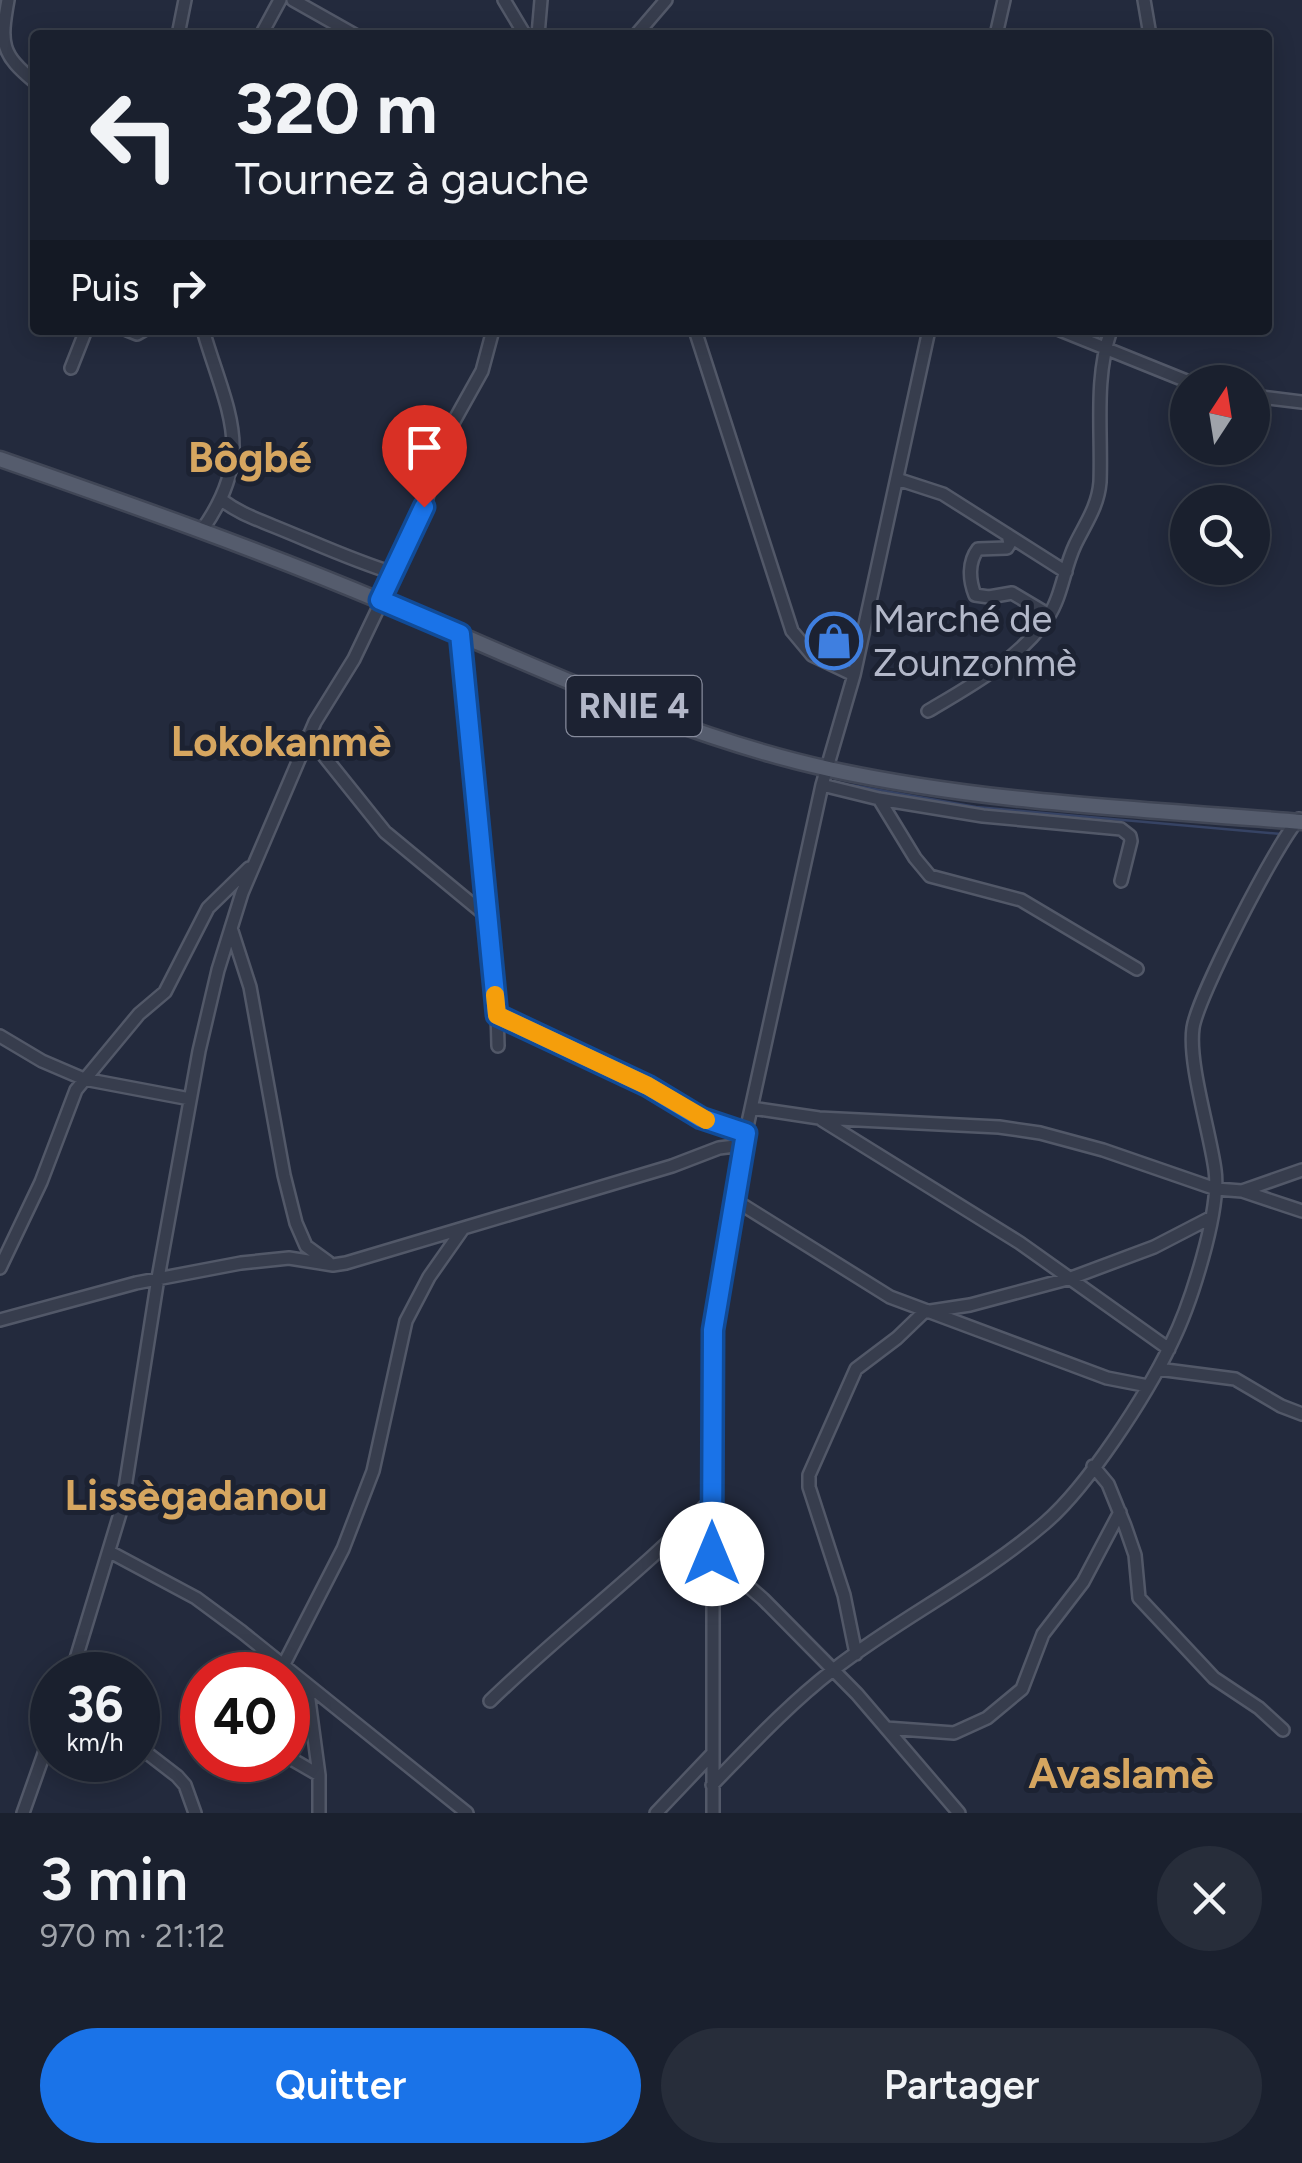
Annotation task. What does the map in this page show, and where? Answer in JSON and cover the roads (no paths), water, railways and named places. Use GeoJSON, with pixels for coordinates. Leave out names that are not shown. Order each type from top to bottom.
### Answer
{"type":"FeatureCollection","features":[{"type":"Feature","properties":{"kind":"main road","name":"RNIE 4"},"geometry":{"type":"LineString","coordinates":[[0,459],[202,530],[636,707],[827,768],[985,807],[1300,820]]}},
{"type":"Feature","properties":{"kind":"street"},"geometry":{"type":"LineString","coordinates":[[8,0],[5,51],[30,78]]}},
{"type":"Feature","properties":{"kind":"street"},"geometry":{"type":"LineString","coordinates":[[179,30],[185,0]]}},
{"type":"Feature","properties":{"kind":"street"},"geometry":{"type":"LineString","coordinates":[[263,30],[280,0]]}},
{"type":"Feature","properties":{"kind":"street"},"geometry":{"type":"LineString","coordinates":[[293,0],[346,30]]}},
{"type":"Feature","properties":{"kind":"street"},"geometry":{"type":"LineString","coordinates":[[504,0],[521,30]]}},
{"type":"Feature","properties":{"kind":"street"},"geometry":{"type":"LineString","coordinates":[[538,30],[541,0]]}},
{"type":"Feature","properties":{"kind":"street"},"geometry":{"type":"LineString","coordinates":[[643,30],[666,0]]}},
{"type":"Feature","properties":{"kind":"street"},"geometry":{"type":"LineString","coordinates":[[997,30],[1004,0]]}},
{"type":"Feature","properties":{"kind":"street"},"geometry":{"type":"LineString","coordinates":[[1144,0],[1149,30]]}},
{"type":"Feature","properties":{"kind":"street"},"geometry":{"type":"LineString","coordinates":[[71,368],[84,335]]}},
{"type":"Feature","properties":{"kind":"street"},"geometry":{"type":"LineString","coordinates":[[202,530],[223,501],[230,482],[234,434],[204,335]]}},
{"type":"Feature","properties":{"kind":"street"},"geometry":{"type":"LineString","coordinates":[[78,1652],[122,1507],[190,1099],[231,928],[252,865],[308,736],[354,659],[416,529],[453,423],[482,370],[492,335]]}},
{"type":"Feature","properties":{"kind":"street"},"geometry":{"type":"LineString","coordinates":[[698,335],[792,630],[812,655],[854,674]]}},
{"type":"Feature","properties":{"kind":"street"},"geometry":{"type":"LineString","coordinates":[[713,1813],[716,1297],[745,1139],[822,785],[854,674],[928,335]]}},
{"type":"Feature","properties":{"kind":"street"},"geometry":{"type":"LineString","coordinates":[[1071,335],[1170,375]]}},
{"type":"Feature","properties":{"kind":"street"},"geometry":{"type":"LineString","coordinates":[[928,710],[984,676],[1031,638],[1050,615],[1100,484],[1098,433],[1104,350],[1109,335]]}},
{"type":"Feature","properties":{"kind":"street"},"geometry":{"type":"LineString","coordinates":[[1270,398],[1302,402]]}},
{"type":"Feature","properties":{"kind":"street"},"geometry":{"type":"LineString","coordinates":[[896,480],[943,494],[1066,572]]}},
{"type":"Feature","properties":{"kind":"street"},"geometry":{"type":"LineString","coordinates":[[223,501],[243,516],[393,573]]}},
{"type":"Feature","properties":{"kind":"street"},"geometry":{"type":"LineString","coordinates":[[1008,535],[1010,543],[1006,548],[978,549],[973,555],[970,581],[975,594],[988,597],[1012,593],[1050,615]]}},
{"type":"Feature","properties":{"kind":"street"},"geometry":{"type":"LineString","coordinates":[[460,634],[498,1046]]}},
{"type":"Feature","properties":{"kind":"street"},"geometry":{"type":"LineString","coordinates":[[308,736],[385,832],[489,918]]}},
{"type":"Feature","properties":{"kind":"street"},"geometry":{"type":"LineString","coordinates":[[822,785],[879,799],[985,807],[1122,829],[1130,841],[1121,882]]}},
{"type":"Feature","properties":{"kind":"street"},"geometry":{"type":"LineString","coordinates":[[879,799],[930,876],[1021,900],[1136,970]]}},
{"type":"Feature","properties":{"kind":"street"},"geometry":{"type":"LineString","coordinates":[[712,1785],[764,1730],[833,1670],[962,1586],[1044,1524],[1072,1496],[1148,1386],[1193,1292],[1216,1189],[1193,1026],[1198,1007],[1247,908],[1300,820]]}},
{"type":"Feature","properties":{"kind":"street"},"geometry":{"type":"LineString","coordinates":[[0,1268],[18,1237],[76,1090],[139,1014],[165,992],[208,908],[252,865]]}},
{"type":"Feature","properties":{"kind":"street"},"geometry":{"type":"LineString","coordinates":[[231,928],[250,987],[284,1175],[301,1240],[333,1265]]}},
{"type":"Feature","properties":{"kind":"street"},"geometry":{"type":"LineString","coordinates":[[497,1015],[642,1083],[745,1139]]}},
{"type":"Feature","properties":{"kind":"street"},"geometry":{"type":"LineString","coordinates":[[0,1036],[42,1061],[84,1079],[190,1099]]}},
{"type":"Feature","properties":{"kind":"street"},"geometry":{"type":"LineString","coordinates":[[752,1108],[818,1118],[999,1127],[1040,1133],[1216,1189],[1242,1191],[1302,1210]]}},
{"type":"Feature","properties":{"kind":"street"},"geometry":{"type":"LineString","coordinates":[[818,1118],[1072,1278],[1169,1348]]}},
{"type":"Feature","properties":{"kind":"street"},"geometry":{"type":"LineString","coordinates":[[0,1320],[158,1278],[241,1262],[281,1259],[333,1265],[672,1166],[745,1139]]}},
{"type":"Feature","properties":{"kind":"street"},"geometry":{"type":"LineString","coordinates":[[1242,1191],[1302,1170]]}},
{"type":"Feature","properties":{"kind":"street"},"geometry":{"type":"LineString","coordinates":[[733,1200],[855,1277],[924,1312],[1107,1378],[1148,1386]]}},
{"type":"Feature","properties":{"kind":"street"},"geometry":{"type":"LineString","coordinates":[[856,1654],[844,1595],[811,1499],[809,1476],[856,1370],[924,1312],[970,1305],[1072,1278],[1154,1247],[1212,1217]]}},
{"type":"Feature","properties":{"kind":"street"},"geometry":{"type":"LineString","coordinates":[[290,1652],[343,1548],[374,1471],[402,1336],[412,1306],[462,1230]]}},
{"type":"Feature","properties":{"kind":"street"},"geometry":{"type":"LineString","coordinates":[[1158,1369],[1235,1380],[1302,1414]]}},
{"type":"Feature","properties":{"kind":"street"},"geometry":{"type":"LineString","coordinates":[[1093,1466],[1108,1484],[1120,1512],[1134,1555],[1139,1598],[1214,1678],[1284,1730]]}},
{"type":"Feature","properties":{"kind":"street"},"geometry":{"type":"LineString","coordinates":[[490,1701],[584,1613],[662,1551],[712,1499]]}},
{"type":"Feature","properties":{"kind":"street"},"geometry":{"type":"LineString","coordinates":[[886,1728],[954,1733],[969,1729],[1022,1690],[1043,1634],[1090,1571],[1120,1512]]}},
{"type":"Feature","properties":{"kind":"street"},"geometry":{"type":"LineString","coordinates":[[110,1552],[196,1598],[265,1652]]}},
{"type":"Feature","properties":{"kind":"street"},"geometry":{"type":"LineString","coordinates":[[712,1554],[833,1670],[959,1813]]}},
{"type":"Feature","properties":{"kind":"street"},"geometry":{"type":"LineString","coordinates":[[310,1686],[466,1813]]}},
{"type":"Feature","properties":{"kind":"street"},"geometry":{"type":"LineString","coordinates":[[310,1707],[319,1775],[319,1813]]}},
{"type":"Feature","properties":{"kind":"street"},"geometry":{"type":"LineString","coordinates":[[656,1813],[712,1754]]}},
{"type":"Feature","properties":{"kind":"street"},"geometry":{"type":"LineString","coordinates":[[160,1764],[185,1785],[195,1813]]}},
{"type":"Feature","properties":{"kind":"street"},"geometry":{"type":"LineString","coordinates":[[310,1770],[319,1775]]}},
{"type":"Feature","properties":{"kind":"street"},"geometry":{"type":"LineString","coordinates":[[23,1813],[34,1782]]}},
{"type":"Feature","properties":{"kind":"waterway"},"geometry":{"type":"LineString","coordinates":[[851,785],[976,807],[1281,834]]}},
{"type":"Feature","properties":{"kind":"place","name":"Marché de Zounzonmè"},"geometry":{"type":"Point","coordinates":[834,641]}},
{"type":"Feature","properties":{"kind":"district","name":"Bôgbé"},"geometry":{"type":"Point","coordinates":[250,457]}},
{"type":"Feature","properties":{"kind":"district","name":"Lokokanmè"},"geometry":{"type":"Point","coordinates":[281,741]}},
{"type":"Feature","properties":{"kind":"district","name":"Lissègadanou"},"geometry":{"type":"Point","coordinates":[196,1495]}},
{"type":"Feature","properties":{"kind":"district","name":"Avaslamè"},"geometry":{"type":"Point","coordinates":[1121,1773]}}]}
